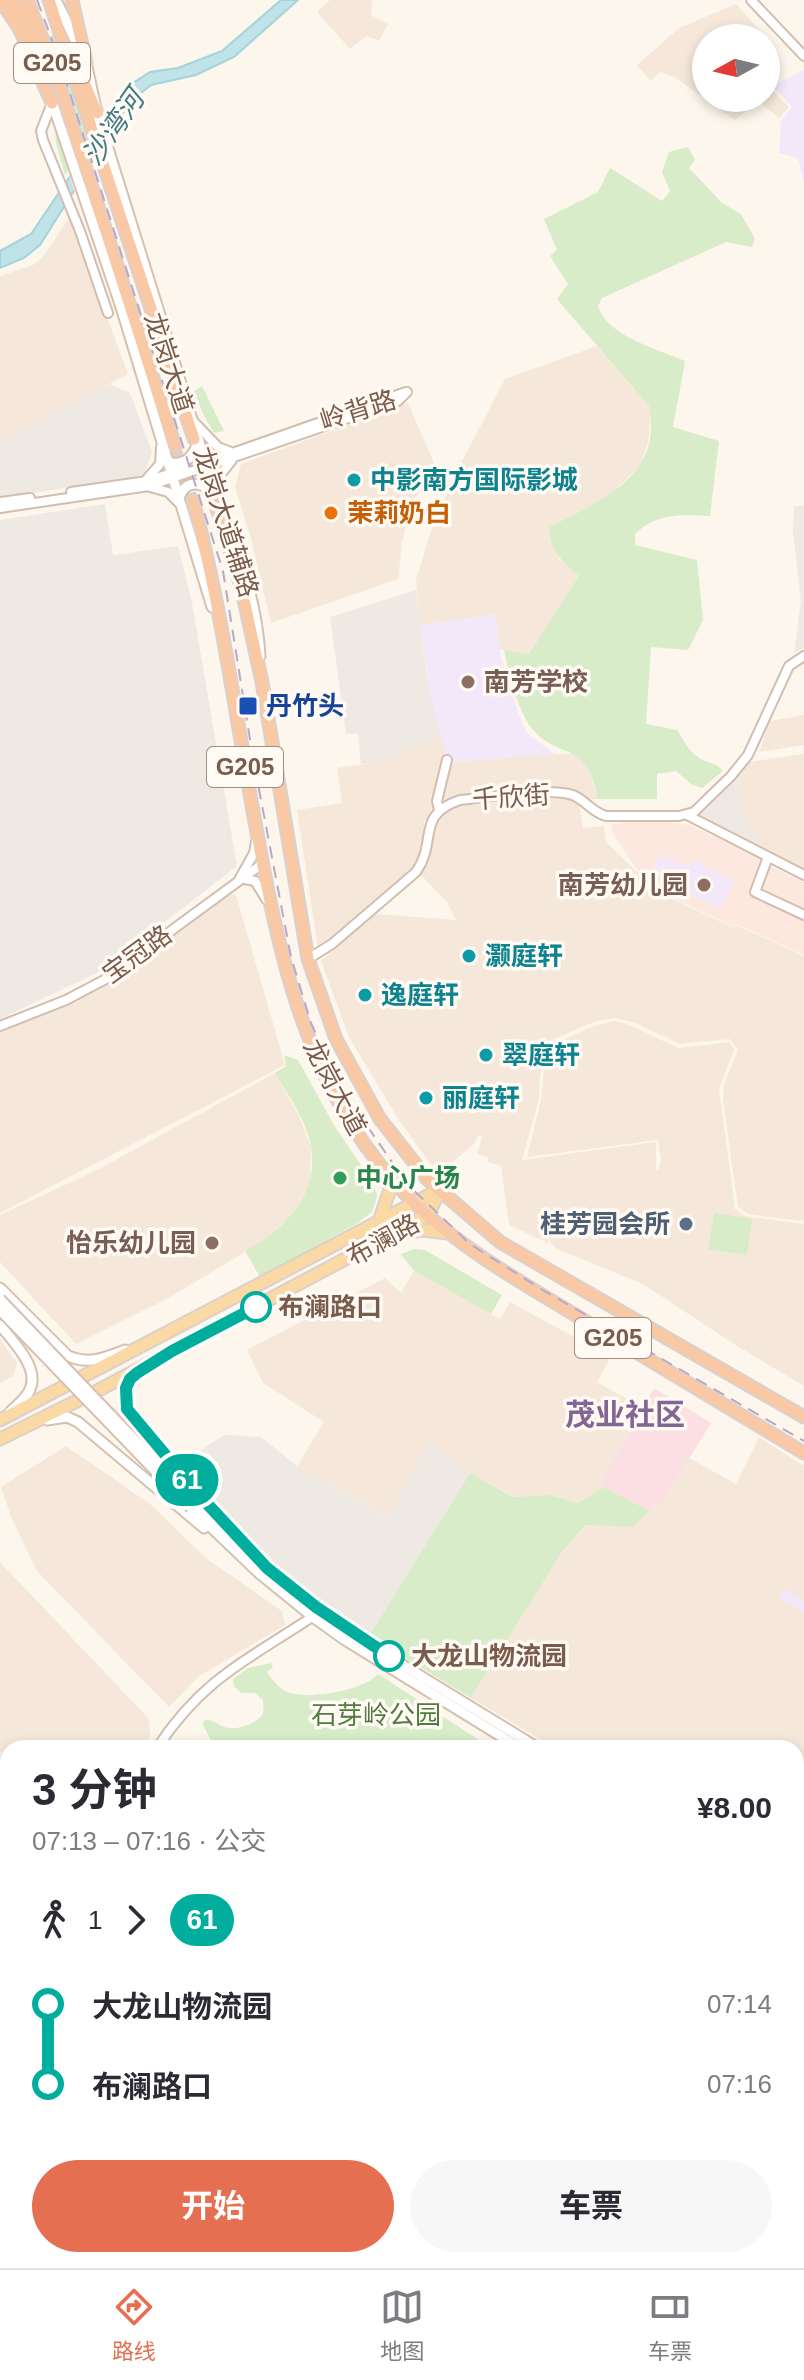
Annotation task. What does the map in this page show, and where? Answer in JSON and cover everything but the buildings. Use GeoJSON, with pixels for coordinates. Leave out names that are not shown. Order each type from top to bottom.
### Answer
{"type":"FeatureCollection","features":[{"type":"Feature","properties":{"kind":"highway"},"geometry":{"type":"LineString","coordinates":[[0,0],[19,28],[52,103]]}},
{"type":"Feature","properties":{"kind":"highway"},"geometry":{"type":"LineString","coordinates":[[11,0],[23,23]]}},
{"type":"Feature","properties":{"kind":"highway"},"geometry":{"type":"LineString","coordinates":[[24,0],[52,103]]}},
{"type":"Feature","properties":{"kind":"highway","name":"G205"},"geometry":{"type":"LineString","coordinates":[[24,0],[52,63],[67,129],[107,236],[125,305]]}},
{"type":"Feature","properties":{"kind":"highway","name":"G205"},"geometry":{"type":"LineString","coordinates":[[49,0],[87,101],[147,285]]}},
{"type":"Feature","properties":{"kind":"highway"},"geometry":{"type":"LineString","coordinates":[[72,0],[86,62]]}},
{"type":"Feature","properties":{"kind":"highway"},"geometry":{"type":"LineString","coordinates":[[87,101],[97,113]]}},
{"type":"Feature","properties":{"kind":"highway"},"geometry":{"type":"LineString","coordinates":[[84,191],[107,236]]}},
{"type":"Feature","properties":{"kind":"highway","name":"龙岗大道"},"geometry":{"type":"LineString","coordinates":[[147,285],[196,440]]}},
{"type":"Feature","properties":{"kind":"highway","name":"龙岗大道"},"geometry":{"type":"LineString","coordinates":[[125,305],[175,446]]}},
{"type":"Feature","properties":{"kind":"highway","name":"龙岗大道"},"geometry":{"type":"LineString","coordinates":[[216,496],[241,586],[262,682],[308,959],[336,1039],[380,1119],[440,1190],[500,1242],[804,1417]]}},
{"type":"Feature","properties":{"kind":"highway","name":"龙岗大道"},"geometry":{"type":"LineString","coordinates":[[193,501],[211,570],[262,864],[295,1006],[313,1053],[359,1135],[414,1202],[449,1233],[505,1274],[804,1453]]}},
{"type":"Feature","properties":{"kind":"main road","name":"龙岗大道辅路"},"geometry":{"type":"LineString","coordinates":[[56,0],[86,62],[97,113],[147,285],[216,496]]}},
{"type":"Feature","properties":{"kind":"main road","name":"龙岗大道辅路"},"geometry":{"type":"LineString","coordinates":[[23,23],[52,103],[67,129],[84,191],[125,305],[161,442],[228,670]]}},
{"type":"Feature","properties":{"kind":"main road"},"geometry":{"type":"LineString","coordinates":[[165,455],[170,463],[187,461],[196,440]]}},
{"type":"Feature","properties":{"kind":"main road"},"geometry":{"type":"LineString","coordinates":[[179,497],[186,485],[192,484],[206,487],[216,496]]}},
{"type":"Feature","properties":{"kind":"main road"},"geometry":{"type":"LineString","coordinates":[[379,1222],[390,1189],[384,1166]]}},
{"type":"Feature","properties":{"kind":"main road","name":"布澜路"},"geometry":{"type":"LineString","coordinates":[[0,1420],[440,1190]]}},
{"type":"Feature","properties":{"kind":"main road","name":"布澜路"},"geometry":{"type":"LineString","coordinates":[[5,1436],[391,1236],[428,1215],[440,1190]]}},
{"type":"Feature","properties":{"kind":"main road"},"geometry":{"type":"LineString","coordinates":[[391,1236],[423,1230],[449,1233]]}},
{"type":"Feature","properties":{"kind":"main road"},"geometry":{"type":"LineString","coordinates":[[297,1264],[306,1280]]}},
{"type":"Feature","properties":{"kind":"main road"},"geometry":{"type":"LineString","coordinates":[[0,1288],[59,1349],[77,1360],[101,1359],[165,1334]]}},
{"type":"Feature","properties":{"kind":"main road"},"geometry":{"type":"LineString","coordinates":[[0,1299],[194,1506]]}},
{"type":"Feature","properties":{"kind":"main road"},"geometry":{"type":"LineString","coordinates":[[0,1310],[194,1506],[264,1571]]}},
{"type":"Feature","properties":{"kind":"main road"},"geometry":{"type":"LineString","coordinates":[[0,1325],[25,1358],[32,1376],[27,1396],[0,1420]]}},
{"type":"Feature","properties":{"kind":"main road"},"geometry":{"type":"LineString","coordinates":[[172,1351],[130,1379],[124,1395],[127,1409],[264,1571]]}},
{"type":"Feature","properties":{"kind":"main road"},"geometry":{"type":"LineString","coordinates":[[5,1436],[62,1416],[78,1422],[317,1614],[345,1640],[507,1740]]}},
{"type":"Feature","properties":{"kind":"main road"},"geometry":{"type":"LineString","coordinates":[[317,1614],[525,1740]]}},
{"type":"Feature","properties":{"kind":"street"},"geometry":{"type":"LineString","coordinates":[[751,0],[804,56]]}},
{"type":"Feature","properties":{"kind":"street"},"geometry":{"type":"LineString","coordinates":[[52,103],[41,131],[43,140],[80,231],[108,313]]}},
{"type":"Feature","properties":{"kind":"street"},"geometry":{"type":"LineString","coordinates":[[43,123],[55,123],[67,129]]}},
{"type":"Feature","properties":{"kind":"street","name":"岭背路"},"geometry":{"type":"LineString","coordinates":[[0,505],[144,484],[207,465],[407,392],[398,401],[314,427]]}},
{"type":"Feature","properties":{"kind":"street"},"geometry":{"type":"LineString","coordinates":[[193,420],[218,447],[232,456],[219,481],[216,496]]}},
{"type":"Feature","properties":{"kind":"street"},"geometry":{"type":"LineString","coordinates":[[161,442],[161,462],[144,484],[168,492],[184,513]]}},
{"type":"Feature","properties":{"kind":"street"},"geometry":{"type":"LineString","coordinates":[[804,656],[789,666],[748,755],[706,802],[687,815],[804,875]]}},
{"type":"Feature","properties":{"kind":"street"},"geometry":{"type":"LineString","coordinates":[[439,810],[437,801],[447,760]]}},
{"type":"Feature","properties":{"kind":"street","name":"千欣街"},"geometry":{"type":"LineString","coordinates":[[308,959],[332,944],[416,872],[423,859],[434,815],[460,800],[555,793],[574,795],[595,813],[606,816],[687,815]]}},
{"type":"Feature","properties":{"kind":"street"},"geometry":{"type":"LineString","coordinates":[[255,821],[254,853],[240,878],[249,878],[260,886],[272,911]]}},
{"type":"Feature","properties":{"kind":"street"},"geometry":{"type":"LineString","coordinates":[[768,857],[755,892],[804,915]]}},
{"type":"Feature","properties":{"kind":"street","name":"宝冠路"},"geometry":{"type":"LineString","coordinates":[[0,1026],[66,1000],[104,980],[262,864]]}},
{"type":"Feature","properties":{"kind":"street"},"geometry":{"type":"LineString","coordinates":[[162,1740],[180,1714],[212,1682],[317,1614]]}},
{"type":"Feature","properties":{"kind":"shaded area"},"geometry":{"type":"Polygon","coordinates":[[[330,0],[372,0],[371,15],[388,24],[379,41],[367,36],[350,49],[317,12],[330,0]]]}},
{"type":"Feature","properties":{"kind":"shaded area"},"geometry":{"type":"Polygon","coordinates":[[[736,4],[754,24],[692,24],[692,89],[660,72],[651,81],[637,65],[679,28],[736,4]]]}},
{"type":"Feature","properties":{"kind":"shaded area"},"geometry":{"type":"Polygon","coordinates":[[[804,70],[804,182],[798,158],[779,153],[781,121],[792,107],[780,94],[780,82],[804,70]]]}},
{"type":"Feature","properties":{"kind":"shaded area"},"geometry":{"type":"Polygon","coordinates":[[[780,98],[789,107],[779,118],[772,112],[780,112],[780,98]]]}},
{"type":"Feature","properties":{"kind":"shaded area"},"geometry":{"type":"Polygon","coordinates":[[[724,112],[745,112],[735,120],[724,112]]]}},
{"type":"Feature","properties":{"kind":"shaded area"},"geometry":{"type":"Polygon","coordinates":[[[70,216],[128,374],[0,442],[0,276],[33,265],[43,257],[70,216]]]}},
{"type":"Feature","properties":{"kind":"shaded area"},"geometry":{"type":"Polygon","coordinates":[[[597,346],[649,406],[651,417],[648,442],[640,466],[606,499],[549,527],[558,558],[580,576],[529,654],[500,649],[495,614],[420,626],[416,580],[431,531],[455,475],[505,379],[597,346]]]}},
{"type":"Feature","properties":{"kind":"shaded area"},"geometry":{"type":"Polygon","coordinates":[[[109,384],[130,393],[152,452],[144,476],[0,498],[0,442],[109,384]]]}},
{"type":"Feature","properties":{"kind":"shaded area"},"geometry":{"type":"Polygon","coordinates":[[[408,403],[435,465],[408,519],[398,579],[271,623],[235,487],[241,464],[408,403]]]}},
{"type":"Feature","properties":{"kind":"shaded area"},"geometry":{"type":"Polygon","coordinates":[[[105,504],[113,555],[178,546],[192,603],[237,866],[103,970],[0,1019],[0,520],[105,504]]]}},
{"type":"Feature","properties":{"kind":"shaded area"},"geometry":{"type":"Polygon","coordinates":[[[794,506],[804,506],[804,648],[794,653],[801,601],[793,531],[794,506]]]}},
{"type":"Feature","properties":{"kind":"shaded area"},"geometry":{"type":"Polygon","coordinates":[[[416,590],[426,671],[441,736],[374,763],[361,764],[358,734],[346,734],[330,617],[416,590]]]}},
{"type":"Feature","properties":{"kind":"shaded area","name":"南芳学校"},"geometry":{"type":"Polygon","coordinates":[[[495,614],[501,657],[521,721],[528,734],[555,754],[449,762],[444,760],[420,626],[495,614]]]}},
{"type":"Feature","properties":{"kind":"shaded area"},"geometry":{"type":"Polygon","coordinates":[[[804,715],[804,745],[759,752],[770,721],[804,715]]]}},
{"type":"Feature","properties":{"kind":"shaded area"},"geometry":{"type":"Polygon","coordinates":[[[441,736],[445,755],[415,865],[318,948],[297,810],[342,803],[337,768],[374,763],[441,736]]]}},
{"type":"Feature","properties":{"kind":"shaded area"},"geometry":{"type":"Polygon","coordinates":[[[575,754],[583,760],[590,771],[597,799],[586,800],[555,790],[442,800],[449,762],[575,754]]]}},
{"type":"Feature","properties":{"kind":"shaded area"},"geometry":{"type":"Polygon","coordinates":[[[804,754],[804,870],[762,847],[739,805],[737,775],[749,762],[804,754]]]}},
{"type":"Feature","properties":{"kind":"shaded area"},"geometry":{"type":"Polygon","coordinates":[[[737,775],[739,805],[762,847],[700,815],[737,775]]]}},
{"type":"Feature","properties":{"kind":"shaded area"},"geometry":{"type":"Polygon","coordinates":[[[569,798],[579,805],[583,828],[604,826],[606,842],[636,871],[675,877],[671,898],[804,956],[804,1220],[748,1214],[738,1207],[723,1101],[724,1084],[738,1050],[730,1039],[680,1044],[633,1022],[614,1018],[594,1022],[552,1040],[541,1061],[539,1099],[522,1160],[656,1142],[656,1170],[659,1169],[658,1140],[527,1157],[541,1100],[545,1061],[556,1043],[593,1026],[615,1021],[678,1048],[730,1042],[734,1050],[719,1089],[735,1209],[745,1216],[804,1224],[804,1386],[643,1284],[557,1249],[550,1242],[549,1235],[548,1243],[509,1225],[501,1166],[477,1154],[482,1137],[478,1136],[474,1144],[438,1174],[400,1122],[349,1037],[321,961],[375,914],[456,920],[447,902],[420,874],[427,860],[433,827],[443,811],[456,806],[569,798]]]}},
{"type":"Feature","properties":{"kind":"shaded area"},"geometry":{"type":"Polygon","coordinates":[[[645,819],[689,825],[764,859],[763,863],[804,882],[804,955],[671,897],[674,888],[720,908],[692,860],[689,867],[659,855],[654,872],[637,870],[614,836],[611,825],[645,819]]]}},
{"type":"Feature","properties":{"kind":"shaded area","name":"南芳幼儿园"},"geometry":{"type":"Polygon","coordinates":[[[659,855],[689,867],[692,859],[734,881],[721,908],[674,888],[676,876],[654,872],[659,855]]]}},
{"type":"Feature","properties":{"kind":"shaded area"},"geometry":{"type":"Polygon","coordinates":[[[225,894],[236,895],[285,1065],[0,1213],[0,1032],[107,984],[225,894]]]}},
{"type":"Feature","properties":{"kind":"shaded area"},"geometry":{"type":"Polygon","coordinates":[[[275,1073],[299,1116],[311,1147],[310,1184],[293,1215],[260,1243],[167,1299],[76,1344],[0,1262],[0,1215],[99,1169],[275,1073]]]}},
{"type":"Feature","properties":{"kind":"shaded area"},"geometry":{"type":"Polygon","coordinates":[[[414,1271],[500,1319],[510,1302],[611,1357],[597,1382],[643,1408],[602,1483],[604,1487],[578,1503],[550,1495],[514,1497],[470,1473],[430,1443],[389,1517],[297,1466],[324,1422],[263,1383],[247,1350],[385,1278],[401,1293],[414,1271]]]}},
{"type":"Feature","properties":{"kind":"shaded area"},"geometry":{"type":"Polygon","coordinates":[[[0,1339],[17,1363],[13,1376],[0,1383],[0,1339]]]}},
{"type":"Feature","properties":{"kind":"shaded area"},"geometry":{"type":"Polygon","coordinates":[[[654,1388],[711,1423],[666,1496],[650,1511],[601,1483],[654,1388]]]}},
{"type":"Feature","properties":{"kind":"shaded area"},"geometry":{"type":"Polygon","coordinates":[[[224,1435],[261,1437],[297,1466],[388,1517],[430,1443],[470,1473],[369,1636],[288,1579],[233,1523],[182,1463],[224,1435]]]}},
{"type":"Feature","properties":{"kind":"shaded area"},"geometry":{"type":"Polygon","coordinates":[[[759,1437],[804,1466],[804,1740],[542,1740],[471,1698],[562,1552],[587,1525],[633,1527],[666,1496],[689,1458],[736,1484],[759,1437]]]}},
{"type":"Feature","properties":{"kind":"shaded area"},"geometry":{"type":"Polygon","coordinates":[[[66,1446],[150,1504],[207,1559],[282,1611],[285,1625],[198,1677],[169,1707],[37,1571],[11,1517],[1,1487],[66,1446]]]}},
{"type":"Feature","properties":{"kind":"shaded area"},"geometry":{"type":"Polygon","coordinates":[[[0,1562],[149,1719],[150,1736],[147,1740],[0,1740],[0,1562]]]}},
{"type":"Feature","properties":{"kind":"shaded area"},"geometry":{"type":"Polygon","coordinates":[[[785,1589],[804,1601],[804,1613],[779,1598],[785,1589]]]}},
{"type":"Feature","properties":{"kind":"green space"},"geometry":{"type":"Polygon","coordinates":[[[78,24],[108,127],[86,143],[65,175],[56,143],[55,125],[25,47],[78,24]]]}},
{"type":"Feature","properties":{"kind":"green space"},"geometry":{"type":"Polygon","coordinates":[[[688,147],[695,160],[689,168],[722,203],[741,214],[755,239],[752,247],[726,242],[602,298],[598,306],[611,326],[622,333],[685,361],[673,427],[719,441],[710,516],[662,518],[635,534],[635,545],[697,560],[703,620],[688,650],[651,647],[646,724],[677,730],[695,755],[723,771],[702,788],[691,784],[676,771],[657,774],[657,799],[597,799],[593,780],[579,758],[540,737],[525,718],[504,650],[529,654],[579,576],[555,550],[549,527],[607,496],[637,468],[647,451],[651,430],[649,406],[557,299],[568,284],[550,256],[557,250],[544,219],[598,192],[610,168],[662,201],[670,191],[662,172],[669,152],[688,147]]]}},
{"type":"Feature","properties":{"kind":"green space"},"geometry":{"type":"Polygon","coordinates":[[[202,386],[224,431],[214,433],[204,416],[194,391],[202,386]]]}},
{"type":"Feature","properties":{"kind":"green space"},"geometry":{"type":"Polygon","coordinates":[[[284,1055],[298,1060],[335,1127],[374,1184],[377,1197],[372,1212],[356,1224],[260,1277],[245,1251],[273,1233],[296,1209],[310,1181],[312,1164],[306,1128],[275,1073],[286,1066],[284,1055]]]}},
{"type":"Feature","properties":{"kind":"green space"},"geometry":{"type":"Polygon","coordinates":[[[714,1213],[752,1219],[747,1255],[708,1249],[714,1213]]]}},
{"type":"Feature","properties":{"kind":"green space"},"geometry":{"type":"Polygon","coordinates":[[[414,1249],[425,1250],[502,1295],[491,1314],[414,1271],[401,1254],[414,1249]]]}},
{"type":"Feature","properties":{"kind":"green space"},"geometry":{"type":"Polygon","coordinates":[[[470,1473],[513,1497],[550,1495],[578,1503],[604,1487],[650,1511],[633,1527],[586,1525],[562,1552],[471,1698],[369,1636],[470,1473]]]}},
{"type":"Feature","properties":{"kind":"green space","name":"石芽岭公园"},"geometry":{"type":"Polygon","coordinates":[[[271,1663],[273,1667],[267,1672],[282,1689],[306,1695],[348,1689],[378,1674],[479,1740],[211,1740],[203,1725],[204,1720],[225,1727],[242,1727],[257,1720],[263,1713],[263,1700],[255,1693],[241,1693],[234,1686],[233,1679],[248,1668],[271,1663]]]}},
{"type":"Feature","properties":{"kind":"water","name":"沙湾河"},"geometry":{"type":"Polygon","coordinates":[[[281,0],[298,0],[234,57],[196,75],[151,85],[130,102],[40,245],[24,258],[0,268],[0,251],[31,234],[110,117],[124,89],[150,72],[178,68],[222,51],[281,0]]]}},
{"type":"Feature","properties":{"kind":"pier"},"geometry":{"type":"Polygon","coordinates":[[[108,111],[114,136],[76,196],[69,174],[108,111]]]}},
{"type":"Feature","properties":{"kind":"tunnel"},"geometry":{"type":"LineString","coordinates":[[175,446],[193,501]]}},
{"type":"Feature","properties":{"kind":"railway"},"geometry":{"type":"LineString","coordinates":[[37,0],[58,56],[223,571],[253,758],[291,957],[311,1023],[334,1074],[407,1184],[470,1244],[541,1289],[804,1441]]}},
{"type":"Feature","properties":{"kind":"bus line","name":"61"},"geometry":{"type":"LineString","coordinates":[[256,1307],[137,1373],[130,1379],[124,1395],[127,1409],[199,1495],[267,1568],[295,1592],[389,1656]]}},
{"type":"Feature","properties":{"kind":"place","name":"中影南方国际影城"},"geometry":{"type":"Point","coordinates":[354,480]}},
{"type":"Feature","properties":{"kind":"place","name":"茉莉奶白"},"geometry":{"type":"Point","coordinates":[331,513]}},
{"type":"Feature","properties":{"kind":"place","name":"南芳学校"},"geometry":{"type":"Point","coordinates":[468,682]}},
{"type":"Feature","properties":{"kind":"place","name":"丹竹头"},"geometry":{"type":"Point","coordinates":[248,706]}},
{"type":"Feature","properties":{"kind":"place","name":"南芳幼儿园"},"geometry":{"type":"Point","coordinates":[704,885]}},
{"type":"Feature","properties":{"kind":"place","name":"灏庭轩"},"geometry":{"type":"Point","coordinates":[469,956]}},
{"type":"Feature","properties":{"kind":"place","name":"逸庭轩"},"geometry":{"type":"Point","coordinates":[365,995]}},
{"type":"Feature","properties":{"kind":"place","name":"翠庭轩"},"geometry":{"type":"Point","coordinates":[486,1055]}},
{"type":"Feature","properties":{"kind":"place","name":"丽庭轩"},"geometry":{"type":"Point","coordinates":[426,1098]}},
{"type":"Feature","properties":{"kind":"place","name":"中心广场"},"geometry":{"type":"Point","coordinates":[340,1178]}},
{"type":"Feature","properties":{"kind":"place","name":"桂芳园会所"},"geometry":{"type":"Point","coordinates":[686,1224]}},
{"type":"Feature","properties":{"kind":"place","name":"怡乐幼儿园"},"geometry":{"type":"Point","coordinates":[212,1243]}},
{"type":"Feature","properties":{"kind":"place","name":"布澜路口"},"geometry":{"type":"Point","coordinates":[256,1307]}},
{"type":"Feature","properties":{"kind":"place","name":"大龙山物流园"},"geometry":{"type":"Point","coordinates":[389,1656]}},
{"type":"Feature","properties":{"kind":"district","name":"茂业社区"},"geometry":{"type":"Point","coordinates":[625,1415]}}]}
